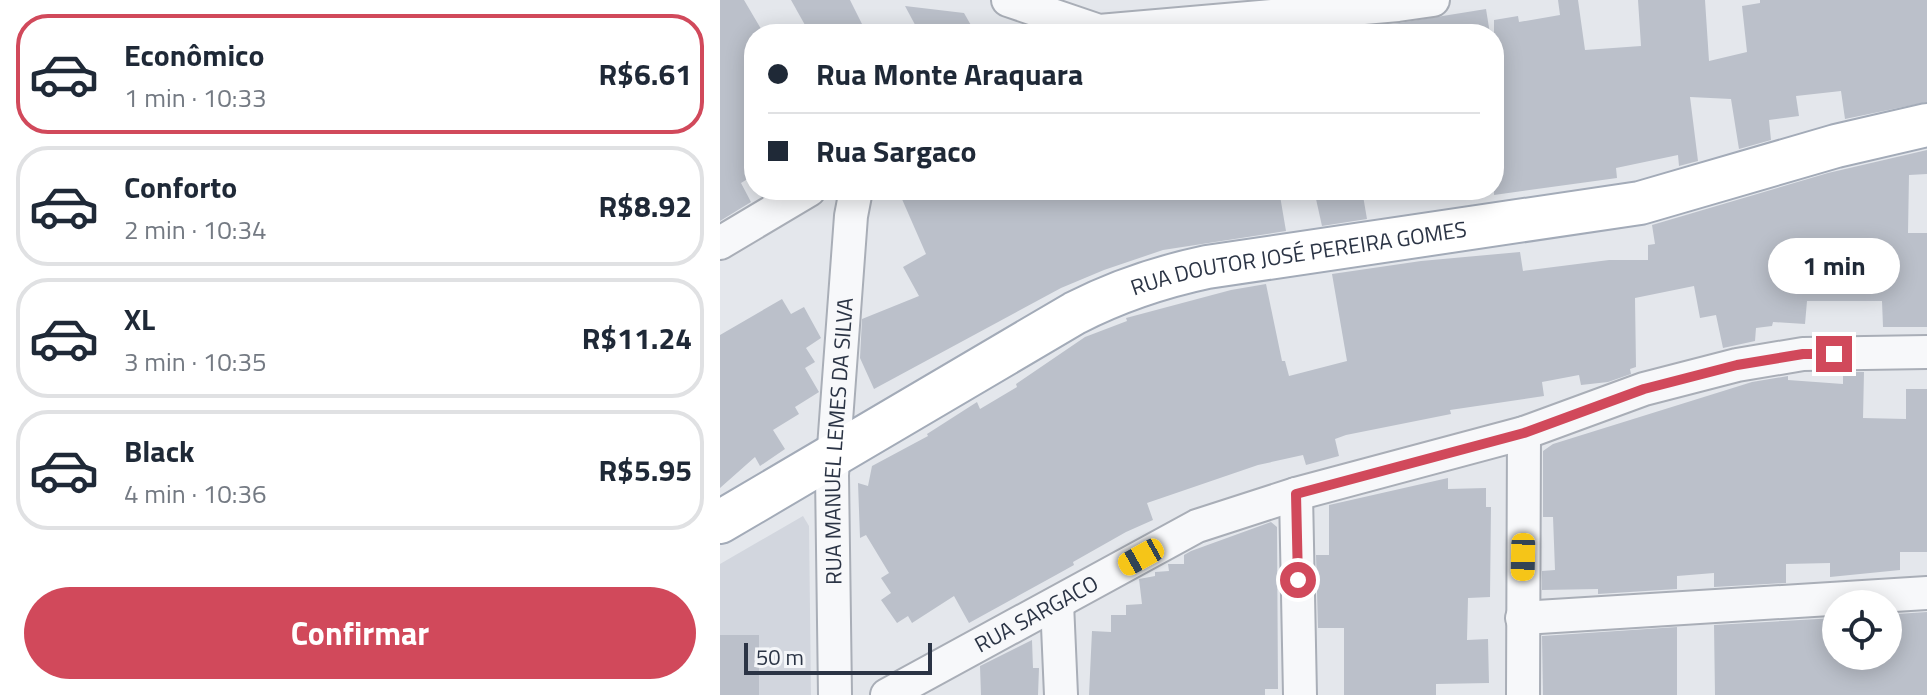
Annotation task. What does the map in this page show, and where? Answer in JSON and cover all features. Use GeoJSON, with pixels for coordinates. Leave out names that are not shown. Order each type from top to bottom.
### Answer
{"type":"FeatureCollection","features":[{"type":"Feature","properties":{"kind":"main road","name":"RUA DOUTOR JOSÉ PEREIRA GOMES"},"geometry":{"type":"LineString","coordinates":[[720,522],[1075,313],[1117,292],[1161,277],[1222,265],[1640,203],[1836,146],[1927,125]]}},
{"type":"Feature","properties":{"kind":"street"},"geometry":{"type":"LineString","coordinates":[[1008,0],[1073,24]]}},
{"type":"Feature","properties":{"kind":"street"},"geometry":{"type":"LineString","coordinates":[[1194,24],[1433,0]]}},
{"type":"Feature","properties":{"kind":"street"},"geometry":{"type":"LineString","coordinates":[[720,243],[792,200]]}},
{"type":"Feature","properties":{"kind":"street","name":"RUA MANUEL LEMES DA SILVA"},"geometry":{"type":"LineString","coordinates":[[835,695],[834,454],[854,200]]}},
{"type":"Feature","properties":{"kind":"street","name":"RUA SARGACO"},"geometry":{"type":"LineString","coordinates":[[887,695],[1197,526],[1296,494],[1524,433],[1644,389],[1737,365],[1803,354],[1927,352]]}},
{"type":"Feature","properties":{"kind":"street"},"geometry":{"type":"LineString","coordinates":[[1523,695],[1524,433]]}},
{"type":"Feature","properties":{"kind":"street"},"geometry":{"type":"LineString","coordinates":[[1296,494],[1300,695]]}},
{"type":"Feature","properties":{"kind":"street"},"geometry":{"type":"LineString","coordinates":[[1522,618],[1927,593]]}},
{"type":"Feature","properties":{"kind":"street"},"geometry":{"type":"LineString","coordinates":[[1057,603],[1061,695]]}},
{"type":"Feature","properties":{"kind":"shaded area"},"geometry":{"type":"Polygon","coordinates":[[[803,516],[809,526],[811,695],[720,695],[720,564],[803,516]]]}},
{"type":"Feature","properties":{"kind":"building"},"geometry":{"type":"Polygon","coordinates":[[[720,0],[744,0],[758,24],[744,24],[744,181],[741,183],[744,200],[751,202],[720,221],[720,0]]]}},
{"type":"Feature","properties":{"kind":"building"},"geometry":{"type":"Polygon","coordinates":[[[791,0],[850,0],[862,24],[804,24],[791,0]]]}},
{"type":"Feature","properties":{"kind":"building"},"geometry":{"type":"Polygon","coordinates":[[[1558,0],[1578,0],[1585,50],[1641,46],[1638,0],[1705,0],[1709,61],[1747,52],[1742,6],[1760,3],[1760,0],[1927,0],[1927,102],[1845,119],[1841,91],[1796,96],[1799,116],[1769,120],[1771,140],[1739,149],[1731,99],[1690,97],[1698,161],[1679,166],[1678,155],[1616,168],[1617,178],[1504,194],[1504,24],[1494,24],[1494,20],[1518,16],[1519,22],[1560,15],[1558,0]]]}},
{"type":"Feature","properties":{"kind":"building"},"geometry":{"type":"Polygon","coordinates":[[[905,6],[964,13],[970,24],[915,24],[905,6]]]}},
{"type":"Feature","properties":{"kind":"building"},"geometry":{"type":"Polygon","coordinates":[[[1486,9],[1488,24],[1393,24],[1486,9]]]}},
{"type":"Feature","properties":{"kind":"building"},"geometry":{"type":"Polygon","coordinates":[[[1927,150],[1927,174],[1909,175],[1908,233],[1927,233],[1927,327],[1883,327],[1882,301],[1807,301],[1805,324],[1773,322],[1772,326],[1756,328],[1755,341],[1723,348],[1716,315],[1700,318],[1694,286],[1635,298],[1636,367],[1630,369],[1631,374],[1608,382],[1581,385],[1579,375],[1542,382],[1544,396],[1450,410],[1451,414],[1346,435],[1335,439],[1339,456],[1306,465],[1303,455],[1258,465],[1147,503],[1153,520],[1126,532],[1073,562],[1074,565],[969,623],[954,596],[912,623],[908,616],[897,623],[881,600],[891,593],[881,578],[889,573],[866,535],[860,538],[858,483],[868,486],[872,466],[928,436],[977,402],[980,409],[1017,387],[1016,384],[1085,337],[1127,321],[1126,318],[1231,290],[1266,284],[1282,361],[1285,361],[1289,376],[1347,361],[1332,274],[1421,261],[1520,252],[1523,271],[1609,260],[1648,260],[1648,245],[1655,244],[1652,225],[1828,173],[1927,150]]]}},
{"type":"Feature","properties":{"kind":"building"},"geometry":{"type":"Polygon","coordinates":[[[902,200],[1281,200],[1286,231],[1163,250],[1104,270],[1061,288],[874,389],[860,358],[862,319],[919,296],[903,267],[926,254],[902,200]]]}},
{"type":"Feature","properties":{"kind":"building"},"geometry":{"type":"Polygon","coordinates":[[[1316,200],[1364,200],[1367,219],[1322,226],[1316,200]]]}},
{"type":"Feature","properties":{"kind":"building"},"geometry":{"type":"Polygon","coordinates":[[[782,299],[791,314],[804,307],[821,338],[806,348],[815,362],[805,368],[819,392],[795,407],[799,414],[773,430],[785,449],[760,466],[755,457],[720,488],[720,335],[782,299]]]}},
{"type":"Feature","properties":{"kind":"building"},"geometry":{"type":"Polygon","coordinates":[[[1843,372],[1864,372],[1863,418],[1906,419],[1906,389],[1927,389],[1927,552],[1900,552],[1900,570],[1830,577],[1830,563],[1786,564],[1786,583],[1714,587],[1714,573],[1677,576],[1677,589],[1598,594],[1598,589],[1542,590],[1542,571],[1555,570],[1553,517],[1543,517],[1543,451],[1553,444],[1752,382],[1788,376],[1788,380],[1843,384],[1843,372]]]}},
{"type":"Feature","properties":{"kind":"building"},"geometry":{"type":"Polygon","coordinates":[[[1448,478],[1448,489],[1486,488],[1486,507],[1491,507],[1490,597],[1468,598],[1467,640],[1488,639],[1489,683],[1436,684],[1436,695],[1344,695],[1344,628],[1318,628],[1316,555],[1329,555],[1329,505],[1448,478]]]}},
{"type":"Feature","properties":{"kind":"building"},"geometry":{"type":"Polygon","coordinates":[[[1271,522],[1277,527],[1278,689],[1265,689],[1265,695],[1089,695],[1092,631],[1111,632],[1111,615],[1126,615],[1126,605],[1142,604],[1139,579],[1155,576],[1155,572],[1169,571],[1168,564],[1184,564],[1184,555],[1191,551],[1271,522]]]}},
{"type":"Feature","properties":{"kind":"building"},"geometry":{"type":"Polygon","coordinates":[[[1927,612],[1927,695],[1715,695],[1714,625],[1822,619],[1822,670],[1902,670],[1902,614],[1927,612]]]}},
{"type":"Feature","properties":{"kind":"building"},"geometry":{"type":"Polygon","coordinates":[[[1677,627],[1677,695],[1543,695],[1542,636],[1677,627]]]}},
{"type":"Feature","properties":{"kind":"building"},"geometry":{"type":"Polygon","coordinates":[[[720,635],[759,635],[759,695],[720,695],[720,635]]]}},
{"type":"Feature","properties":{"kind":"building"},"geometry":{"type":"Polygon","coordinates":[[[1032,640],[1033,668],[1039,668],[1038,695],[981,695],[980,666],[1032,640]]]}},
{"type":"Feature","properties":{"kind":"route"},"geometry":{"type":"LineString","coordinates":[[1298,580],[1296,494],[1524,433],[1644,389],[1737,365],[1803,354],[1834,354]]}}]}
